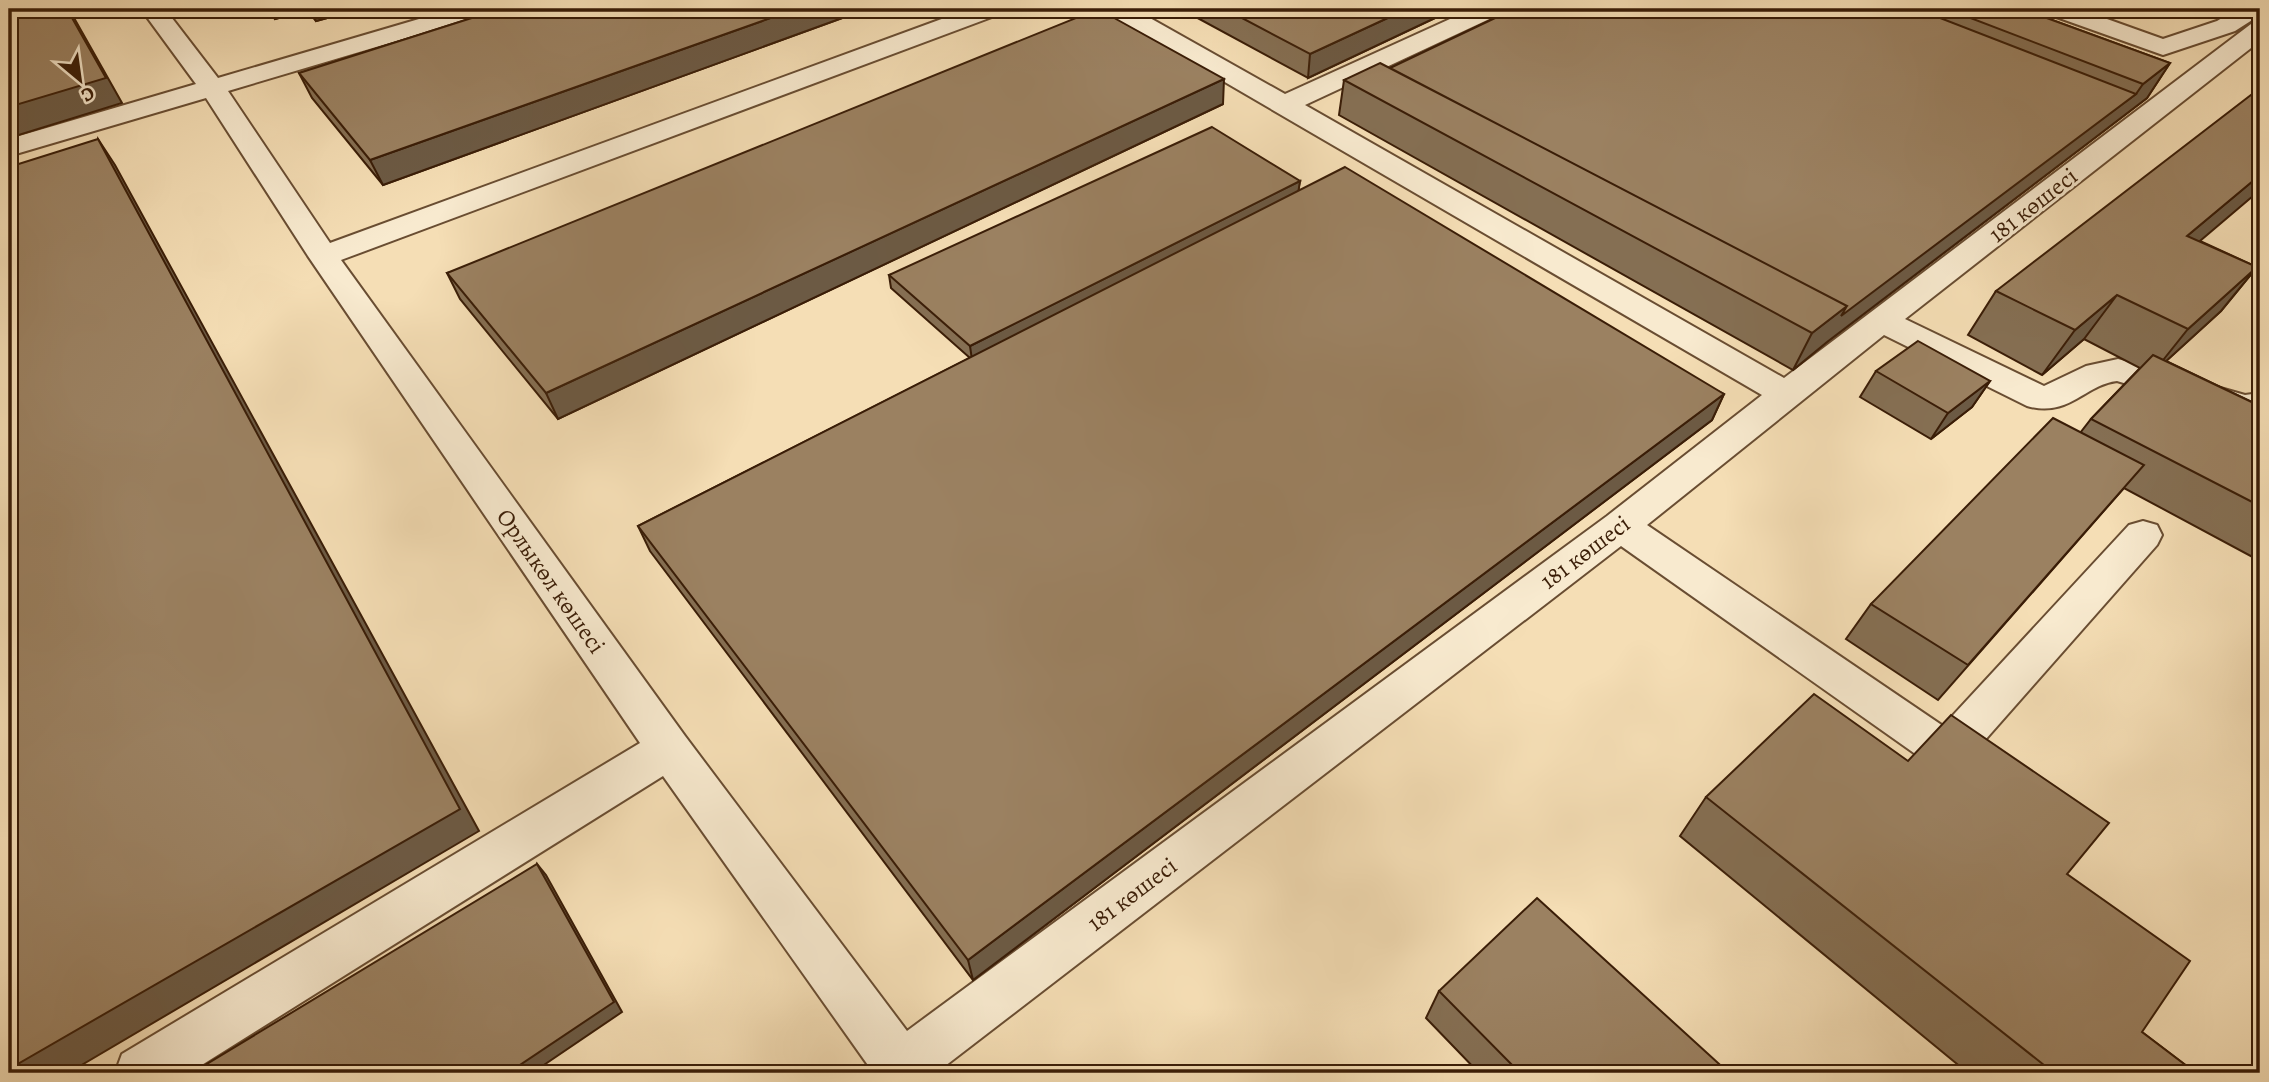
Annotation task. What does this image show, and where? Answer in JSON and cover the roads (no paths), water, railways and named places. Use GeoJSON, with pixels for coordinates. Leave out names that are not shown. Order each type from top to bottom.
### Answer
{"type":"FeatureCollection","features":[{"type":"Feature","properties":{"kind":"street","name":"Орлыкөл көшесі"},"geometry":{"type":"LineString","coordinates":[[153,9],[211,86],[323,256],[898,1070]]}},
{"type":"Feature","properties":{"kind":"street"},"geometry":{"type":"LineString","coordinates":[[9,148],[478,9]]}},
{"type":"Feature","properties":{"kind":"street"},"geometry":{"type":"LineString","coordinates":[[323,256],[991,9]]}},
{"type":"Feature","properties":{"kind":"street"},"geometry":{"type":"LineString","coordinates":[[1117,9],[1786,394]]}},
{"type":"Feature","properties":{"kind":"street"},"geometry":{"type":"LineString","coordinates":[[1284,105],[1491,9]]}},
{"type":"Feature","properties":{"kind":"street"},"geometry":{"type":"LineString","coordinates":[[2057,9],[2163,47],[2226,26],[2253,9]]}},
{"type":"Feature","properties":{"kind":"street","name":"181 көшесі"},"geometry":{"type":"LineString","coordinates":[[898,1070],[1620,526],[1882,321],[2177,79],[2260,29]]}},
{"type":"Feature","properties":{"kind":"street"},"geometry":{"type":"LineString","coordinates":[[1882,321],[2039,398],[2054,399],[2108,369],[2245,407],[2260,405]]}},
{"type":"Feature","properties":{"kind":"street"},"geometry":{"type":"LineString","coordinates":[[1620,526],[1947,752],[2143,535]]}},
{"type":"Feature","properties":{"kind":"street"},"geometry":{"type":"LineString","coordinates":[[141,1073],[669,749]]}}]}
